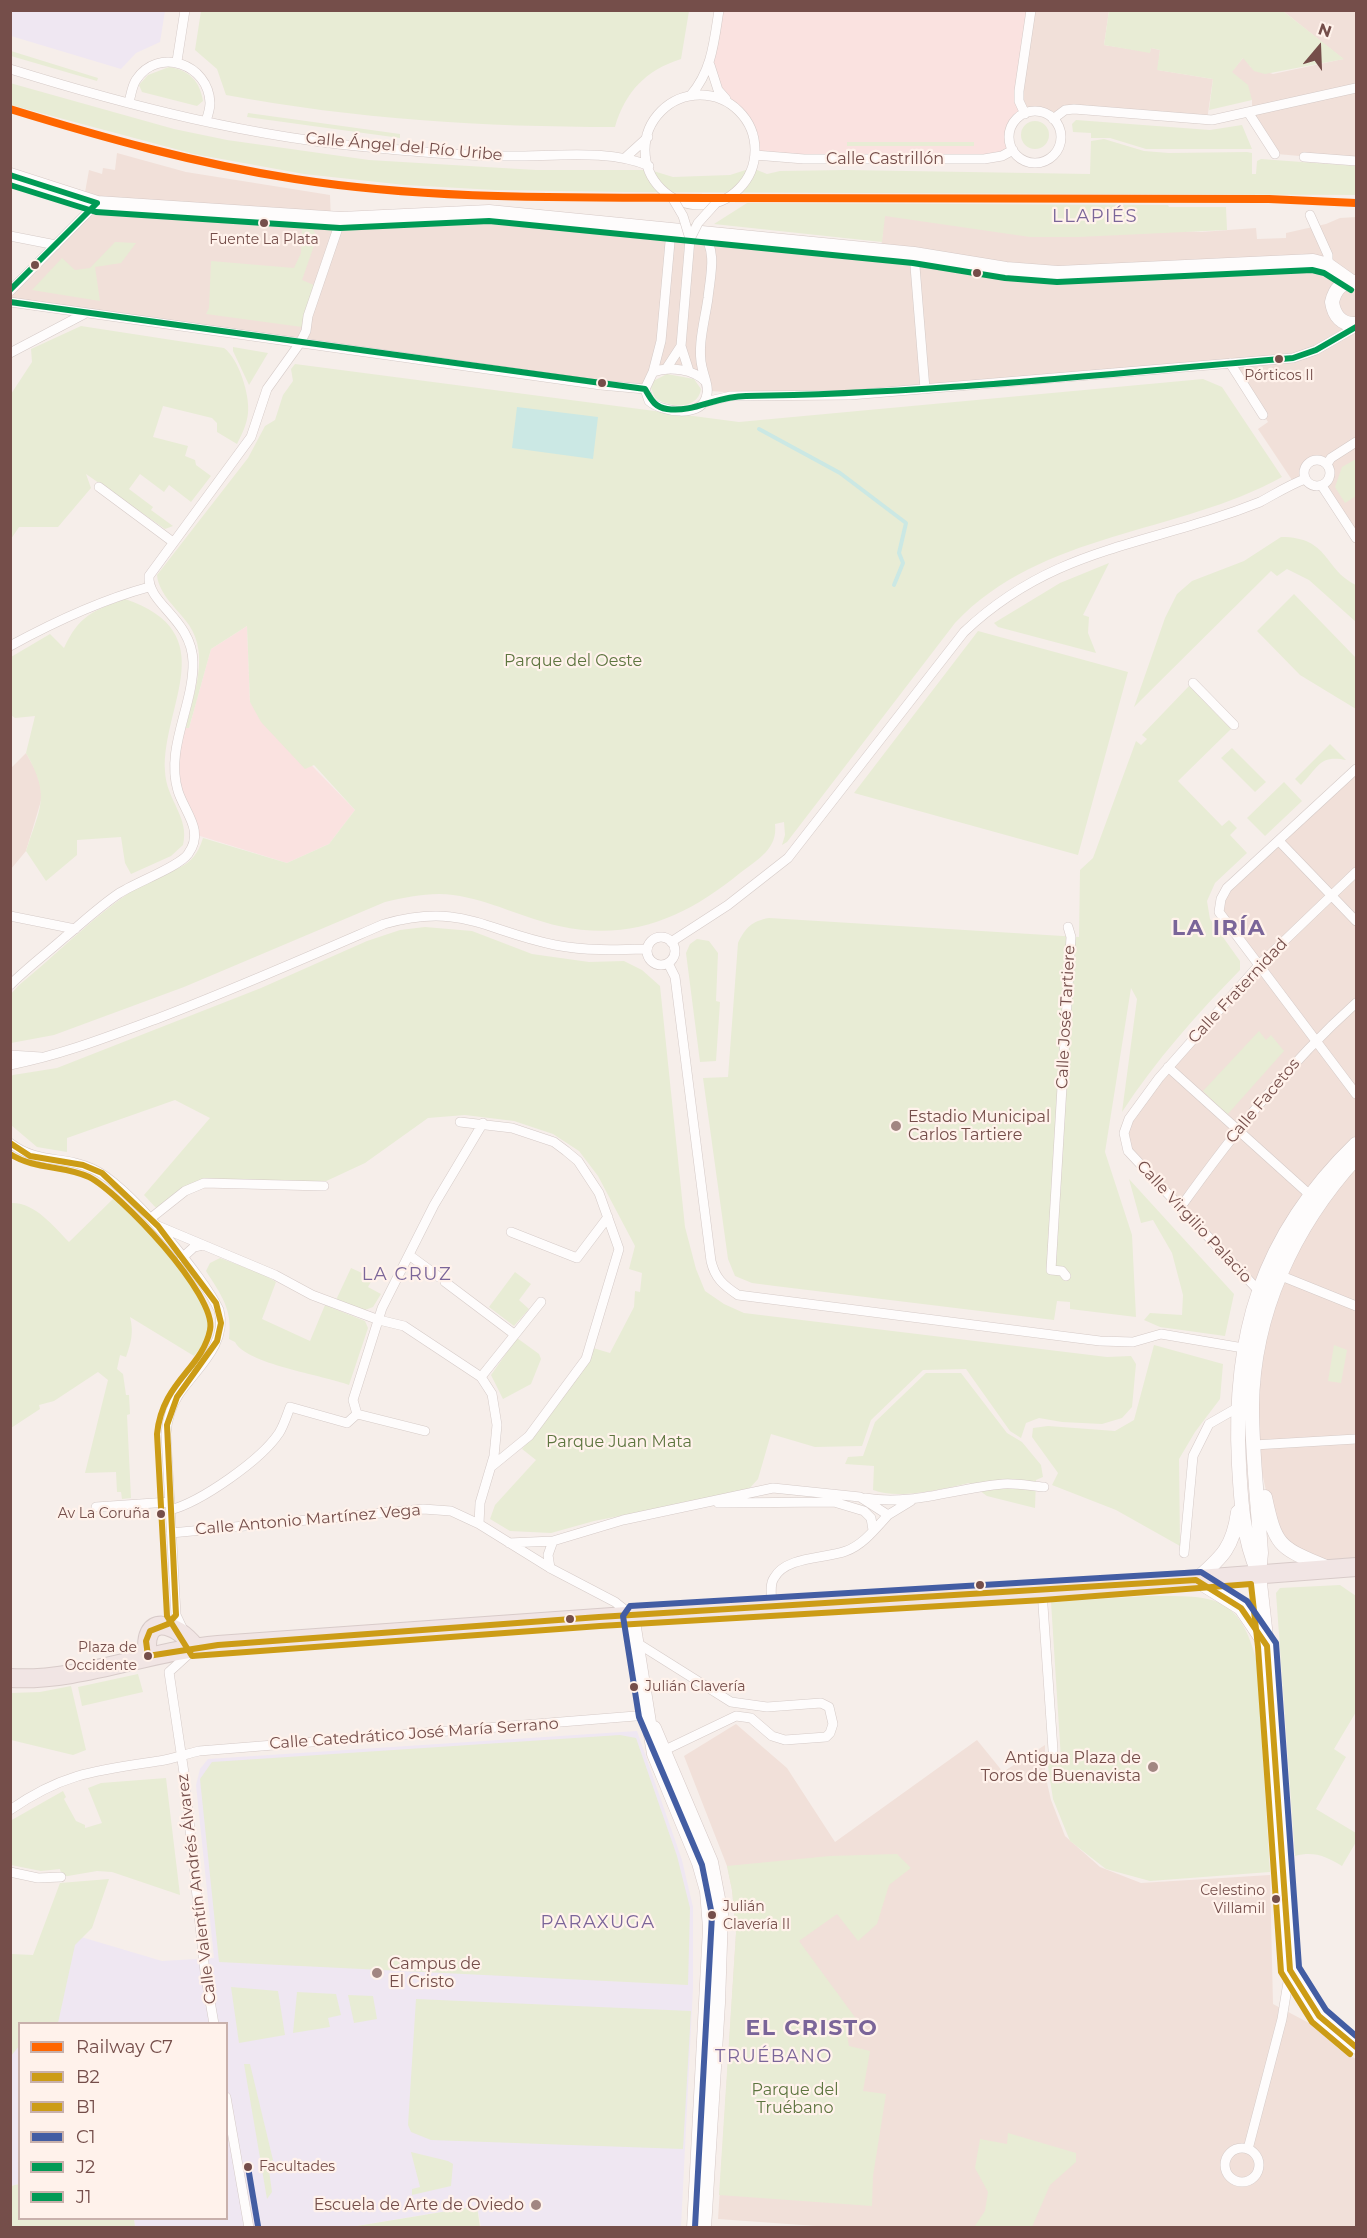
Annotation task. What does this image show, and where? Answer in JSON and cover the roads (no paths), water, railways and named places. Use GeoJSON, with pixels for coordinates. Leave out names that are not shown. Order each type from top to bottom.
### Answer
{"type":"FeatureCollection","features":[{"type":"Feature","properties":{"kind":"highway"},"geometry":{"type":"LineString","coordinates":[[10,1678],[47,1678],[159,1665],[190,1640],[1042,1591],[1356,1567]]}},
{"type":"Feature","properties":{"kind":"highway"},"geometry":{"type":"LineString","coordinates":[[159,1665],[146,1641],[150,1631],[172,1620],[190,1640]]}},
{"type":"Feature","properties":{"kind":"main road"},"geometry":{"type":"LineString","coordinates":[[10,175],[97,203],[341,219],[489,212],[671,231],[696,236],[914,254],[1006,269],[1059,273],[1313,261],[1328,265],[1354,282]]}},
{"type":"Feature","properties":{"kind":"main road"},"geometry":{"type":"LineString","coordinates":[[1354,282],[1338,288],[1332,302],[1337,317],[1343,322],[1356,325]]}},
{"type":"Feature","properties":{"kind":"main road"},"geometry":{"type":"LineString","coordinates":[[1259,1574],[1249,1554],[1240,1495],[1237,1408],[1243,1348],[1258,1290],[1290,1225],[1310,1195],[1356,1144]]}},
{"type":"Feature","properties":{"kind":"main road"},"geometry":{"type":"LineString","coordinates":[[1356,1158],[1312,1214],[1279,1275],[1265,1318],[1258,1351],[1252,1404],[1261,1552],[1259,1574],[1268,1646],[1290,1970],[1319,2016],[1356,2047]]}},
{"type":"Feature","properties":{"kind":"main road"},"geometry":{"type":"LineString","coordinates":[[1254,1445],[1272,1531],[1290,1551],[1328,1568]]}},
{"type":"Feature","properties":{"kind":"main road"},"geometry":{"type":"LineString","coordinates":[[1240,1495],[1236,1532],[1230,1547],[1196,1580],[1241,1608],[1268,1646]]}},
{"type":"Feature","properties":{"kind":"main road"},"geometry":{"type":"LineString","coordinates":[[632,1615],[634,1641],[654,1754],[696,1853],[707,1891],[710,1928],[694,2228]]}},
{"type":"Feature","properties":{"kind":"main road"},"geometry":{"type":"LineString","coordinates":[[648,1716],[665,1750],[711,1862],[721,1914],[719,1992],[704,2228]]}},
{"type":"Feature","properties":{"kind":"street"},"geometry":{"type":"LineString","coordinates":[[177,61],[185,10]]}},
{"type":"Feature","properties":{"kind":"street"},"geometry":{"type":"LineString","coordinates":[[691,95],[704,80],[710,65],[719,10]]}},
{"type":"Feature","properties":{"kind":"street"},"geometry":{"type":"LineString","coordinates":[[1025,114],[1019,101],[1019,91],[1031,10]]}},
{"type":"Feature","properties":{"kind":"street"},"geometry":{"type":"LineString","coordinates":[[129,102],[135,81],[146,69],[162,61],[177,61],[201,77],[207,89],[210,103],[206,121]]}},
{"type":"Feature","properties":{"kind":"street"},"geometry":{"type":"LineString","coordinates":[[666,369],[681,346],[698,223],[716,203],[735,192],[752,168],[755,155],[753,134],[748,121],[718,90],[710,65]]}},
{"type":"Feature","properties":{"kind":"street","name":"Calle Ángel del Río Uribe"},"geometry":{"type":"LineString","coordinates":[[10,69],[206,121],[296,138],[376,148],[502,156],[626,157],[649,168]]}},
{"type":"Feature","properties":{"kind":"street"},"geometry":{"type":"LineString","coordinates":[[1053,119],[1069,109],[1212,120],[1356,88]]}},
{"type":"Feature","properties":{"kind":"street"},"geometry":{"type":"LineString","coordinates":[[705,402],[708,393],[701,354],[712,258],[708,239],[696,236],[673,199],[657,185],[649,168],[648,137],[652,123],[668,104],[691,95],[707,94],[728,101]]}},
{"type":"Feature","properties":{"kind":"street"},"geometry":{"type":"LineString","coordinates":[[1248,112],[1275,154]]}},
{"type":"Feature","properties":{"kind":"street"},"geometry":{"type":"LineString","coordinates":[[1043,113],[1053,119],[1060,129],[1061,139],[1054,155],[1046,161],[1027,162],[1013,150],[1010,133],[1013,124],[1025,114],[1043,113]]}},
{"type":"Feature","properties":{"kind":"street"},"geometry":{"type":"LineString","coordinates":[[626,157],[648,137]]}},
{"type":"Feature","properties":{"kind":"street","name":"Calle Castrillón"},"geometry":{"type":"LineString","coordinates":[[755,155],[804,159],[984,159],[1002,156],[1013,150]]}},
{"type":"Feature","properties":{"kind":"street"},"geometry":{"type":"LineString","coordinates":[[1304,157],[1356,161]]}},
{"type":"Feature","properties":{"kind":"street"},"geometry":{"type":"LineString","coordinates":[[673,199],[695,205],[716,203]]}},
{"type":"Feature","properties":{"kind":"street"},"geometry":{"type":"LineString","coordinates":[[10,291],[97,203]]}},
{"type":"Feature","properties":{"kind":"street"},"geometry":{"type":"LineString","coordinates":[[1310,215],[1328,255],[1328,265]]}},
{"type":"Feature","properties":{"kind":"street"},"geometry":{"type":"LineString","coordinates":[[10,985],[116,895],[179,862],[188,855],[194,842],[194,822],[179,795],[174,771],[192,675],[192,653],[182,627],[149,587],[151,570],[245,446],[255,427],[267,389],[306,331],[308,316],[341,219]]}},
{"type":"Feature","properties":{"kind":"street"},"geometry":{"type":"LineString","coordinates":[[671,231],[661,341],[653,372],[645,389],[649,401],[665,409],[690,410],[705,402],[731,396],[849,395],[1293,358],[1316,350],[1356,325]]}},
{"type":"Feature","properties":{"kind":"street"},"geometry":{"type":"LineString","coordinates":[[10,236],[56,245]]}},
{"type":"Feature","properties":{"kind":"street"},"geometry":{"type":"LineString","coordinates":[[914,254],[925,389]]}},
{"type":"Feature","properties":{"kind":"street"},"geometry":{"type":"LineString","coordinates":[[10,302],[600,385],[645,389]]}},
{"type":"Feature","properties":{"kind":"street"},"geometry":{"type":"LineString","coordinates":[[10,353],[84,314]]}},
{"type":"Feature","properties":{"kind":"street"},"geometry":{"type":"LineString","coordinates":[[681,346],[689,371]]}},
{"type":"Feature","properties":{"kind":"street"},"geometry":{"type":"LineString","coordinates":[[1230,363],[1263,415]]}},
{"type":"Feature","properties":{"kind":"street"},"geometry":{"type":"LineString","coordinates":[[653,372],[666,369],[689,371],[700,375],[706,382]]}},
{"type":"Feature","properties":{"kind":"street"},"geometry":{"type":"LineString","coordinates":[[1322,486],[1330,476],[1327,464],[1331,458],[1356,442]]}},
{"type":"Feature","properties":{"kind":"street"},"geometry":{"type":"LineString","coordinates":[[1322,486],[1311,485],[1305,479],[1304,471],[1311,462],[1319,460],[1327,464]]}},
{"type":"Feature","properties":{"kind":"street"},"geometry":{"type":"LineString","coordinates":[[671,942],[728,905],[788,858],[964,632],[981,617],[1016,592],[1082,557],[1212,519],[1259,502],[1305,479]]}},
{"type":"Feature","properties":{"kind":"street"},"geometry":{"type":"LineString","coordinates":[[1322,486],[1356,538]]}},
{"type":"Feature","properties":{"kind":"street"},"geometry":{"type":"LineString","coordinates":[[99,487],[173,542]]}},
{"type":"Feature","properties":{"kind":"street"},"geometry":{"type":"LineString","coordinates":[[10,646],[45,627],[120,595],[149,587]]}},
{"type":"Feature","properties":{"kind":"street"},"geometry":{"type":"LineString","coordinates":[[1193,683],[1234,725]]}},
{"type":"Feature","properties":{"kind":"street"},"geometry":{"type":"LineString","coordinates":[[1356,769],[1280,842],[1227,888],[1221,898],[1219,912],[1356,1095]]}},
{"type":"Feature","properties":{"kind":"street"},"geometry":{"type":"LineString","coordinates":[[1280,842],[1356,921]]}},
{"type":"Feature","properties":{"kind":"street","name":"Calle Fraternidad"},"geometry":{"type":"LineString","coordinates":[[1129,1119],[1168,1067],[1259,965],[1356,872]]}},
{"type":"Feature","properties":{"kind":"street"},"geometry":{"type":"LineString","coordinates":[[10,1065],[46,1059],[214,997],[403,918],[438,915],[461,917],[553,945],[597,951],[647,950]]}},
{"type":"Feature","properties":{"kind":"street"},"geometry":{"type":"LineString","coordinates":[[10,916],[75,929]]}},
{"type":"Feature","properties":{"kind":"street"},"geometry":{"type":"LineString","coordinates":[[54,924],[56,945]]}},
{"type":"Feature","properties":{"kind":"street","name":"Calle José Tartiere"},"geometry":{"type":"LineString","coordinates":[[1066,1276],[1062,1271],[1051,1270],[1071,937],[1068,927]]}},
{"type":"Feature","properties":{"kind":"street"},"geometry":{"type":"LineString","coordinates":[[664,937],[671,942],[674,954],[668,963],[661,965],[652,962],[647,950],[654,938],[664,937]]}},
{"type":"Feature","properties":{"kind":"street"},"geometry":{"type":"LineString","coordinates":[[668,963],[675,977],[711,1261],[719,1281],[728,1288],[738,1294],[1100,1341],[1133,1342],[1161,1334],[1258,1351]]}},
{"type":"Feature","properties":{"kind":"street","name":"Calle Facetos"},"geometry":{"type":"LineString","coordinates":[[1180,1208],[1238,1129],[1314,1041],[1356,1003]]}},
{"type":"Feature","properties":{"kind":"street"},"geometry":{"type":"LineString","coordinates":[[10,1055],[22,1054],[46,1059]]}},
{"type":"Feature","properties":{"kind":"street"},"geometry":{"type":"LineString","coordinates":[[1168,1067],[1310,1195]]}},
{"type":"Feature","properties":{"kind":"street","name":"Calle Virgilio Palacio"},"geometry":{"type":"LineString","coordinates":[[1129,1119],[1124,1133],[1128,1151],[1258,1290]]}},
{"type":"Feature","properties":{"kind":"street"},"geometry":{"type":"LineString","coordinates":[[460,1122],[483,1123],[534,1135],[554,1142],[566,1151],[589,1175],[599,1193],[619,1249],[586,1359],[529,1436],[491,1467]]}},
{"type":"Feature","properties":{"kind":"street"},"geometry":{"type":"LineString","coordinates":[[357,1414],[353,1400],[382,1308],[435,1205],[483,1123]]}},
{"type":"Feature","properties":{"kind":"street"},"geometry":{"type":"LineString","coordinates":[[10,1143],[30,1156],[95,1169],[151,1218],[216,1303],[221,1323],[217,1341],[177,1396],[168,1418],[166,1434],[171,1533],[172,1620]]}},
{"type":"Feature","properties":{"kind":"street"},"geometry":{"type":"LineString","coordinates":[[151,1218],[185,1191],[204,1183],[324,1186]]}},
{"type":"Feature","properties":{"kind":"street"},"geometry":{"type":"LineString","coordinates":[[511,1232],[577,1258],[608,1217]]}},
{"type":"Feature","properties":{"kind":"street"},"geometry":{"type":"LineString","coordinates":[[158,1226],[275,1275],[312,1295],[379,1320],[404,1326],[481,1377],[492,1394],[496,1410],[497,1435],[491,1467],[480,1503],[479,1524]]}},
{"type":"Feature","properties":{"kind":"street"},"geometry":{"type":"LineString","coordinates":[[182,1258],[194,1247],[203,1245]]}},
{"type":"Feature","properties":{"kind":"street"},"geometry":{"type":"LineString","coordinates":[[409,1255],[514,1334]]}},
{"type":"Feature","properties":{"kind":"street","name":"Calle Virgilio Palacio"},"geometry":{"type":"LineString","coordinates":[[1279,1275],[1356,1306]]}},
{"type":"Feature","properties":{"kind":"street"},"geometry":{"type":"LineString","coordinates":[[481,1377],[541,1302]]}},
{"type":"Feature","properties":{"kind":"street"},"geometry":{"type":"LineString","coordinates":[[96,1507],[182,1507],[212,1489],[256,1457],[279,1433],[290,1407],[347,1423],[357,1414]]}},
{"type":"Feature","properties":{"kind":"street"},"geometry":{"type":"LineString","coordinates":[[1184,1553],[1193,1456],[1209,1424],[1237,1408]]}},
{"type":"Feature","properties":{"kind":"street"},"geometry":{"type":"LineString","coordinates":[[357,1414],[425,1431]]}},
{"type":"Feature","properties":{"kind":"street"},"geometry":{"type":"LineString","coordinates":[[1254,1445],[1356,1438]]}},
{"type":"Feature","properties":{"kind":"street"},"geometry":{"type":"LineString","coordinates":[[509,1543],[553,1541],[623,1520],[773,1488],[890,1502],[1004,1484],[1044,1487]]}},
{"type":"Feature","properties":{"kind":"street"},"geometry":{"type":"LineString","coordinates":[[773,1488],[774,1503]]}},
{"type":"Feature","properties":{"kind":"street"},"geometry":{"type":"LineString","coordinates":[[860,1497],[888,1515]]}},
{"type":"Feature","properties":{"kind":"street"},"geometry":{"type":"LineString","coordinates":[[772,1606],[772,1580],[781,1571],[809,1559],[848,1551],[888,1515],[913,1500]]}},
{"type":"Feature","properties":{"kind":"street"},"geometry":{"type":"LineString","coordinates":[[694,1504],[826,1501],[852,1505],[871,1518],[873,1530]]}},
{"type":"Feature","properties":{"kind":"street","name":"Calle Antonio Martínez Vega"},"geometry":{"type":"LineString","coordinates":[[171,1533],[423,1509],[451,1511],[479,1524],[550,1568],[615,1602],[632,1615]]}},
{"type":"Feature","properties":{"kind":"street"},"geometry":{"type":"LineString","coordinates":[[550,1568],[548,1554],[553,1541]]}},
{"type":"Feature","properties":{"kind":"street"},"geometry":{"type":"LineString","coordinates":[[1042,1591],[1053,1750]]}},
{"type":"Feature","properties":{"kind":"street"},"geometry":{"type":"LineString","coordinates":[[159,1665],[190,1640]]}},
{"type":"Feature","properties":{"kind":"street"},"geometry":{"type":"LineString","coordinates":[[634,1641],[731,1702],[737,1708],[735,1717]]}},
{"type":"Feature","properties":{"kind":"street","name":"Calle Valentín Andrés Álvarez"},"geometry":{"type":"LineString","coordinates":[[159,1665],[181,1755],[205,1972],[214,2022]]}},
{"type":"Feature","properties":{"kind":"street"},"geometry":{"type":"LineString","coordinates":[[665,1750],[735,1717],[751,1718],[772,1736],[785,1740],[826,1737],[830,1733],[832,1714],[829,1707],[821,1703],[771,1707],[744,1706],[731,1702]]}},
{"type":"Feature","properties":{"kind":"street"},"geometry":{"type":"LineString","coordinates":[[764,1729],[763,1714],[771,1707]]}},
{"type":"Feature","properties":{"kind":"street","name":"Calle Catedrático José María Serrano"},"geometry":{"type":"LineString","coordinates":[[27,1798],[81,1773],[161,1760],[199,1751],[648,1716]]}},
{"type":"Feature","properties":{"kind":"street"},"geometry":{"type":"LineString","coordinates":[[10,1803],[27,1798]]}},
{"type":"Feature","properties":{"kind":"street"},"geometry":{"type":"LineString","coordinates":[[10,1810],[27,1798]]}},
{"type":"Feature","properties":{"kind":"street"},"geometry":{"type":"LineString","coordinates":[[10,1872],[38,1878],[61,1876]]}},
{"type":"Feature","properties":{"kind":"street"},"geometry":{"type":"LineString","coordinates":[[1248,2149],[1282,2019],[1290,1970]]}},
{"type":"Feature","properties":{"kind":"street"},"geometry":{"type":"LineString","coordinates":[[228,2108],[249,2228]]}},
{"type":"Feature","properties":{"kind":"water"},"geometry":{"type":"Polygon","coordinates":[[[517,407],[598,417],[593,459],[512,448],[517,407]]]}},
{"type":"Feature","properties":{"kind":"waterway"},"geometry":{"type":"LineString","coordinates":[[759,429],[840,473],[906,523],[899,553],[903,563],[894,585]]}},
{"type":"Feature","properties":{"kind":"rail line","name":"C7"},"geometry":{"type":"LineString","coordinates":[[10,109],[116,140],[223,166],[295,179],[401,191],[561,197],[1269,199],[1356,203]]}},
{"type":"Feature","properties":{"kind":"place","name":"Fuente La Plata"},"geometry":{"type":"Point","coordinates":[264,223]}},
{"type":"Feature","properties":{"kind":"place","name":"Pórticos II"},"geometry":{"type":"Point","coordinates":[1279,359]}},
{"type":"Feature","properties":{"kind":"place","name":"Estadio Municipal Carlos Tartiere"},"geometry":{"type":"Point","coordinates":[896,1126]}},
{"type":"Feature","properties":{"kind":"place","name":"Av La Coruña"},"geometry":{"type":"Point","coordinates":[161,1514]}},
{"type":"Feature","properties":{"kind":"place","name":"Plaza de Occidente"},"geometry":{"type":"Point","coordinates":[148,1656]}},
{"type":"Feature","properties":{"kind":"place","name":"Julián Clavería"},"geometry":{"type":"Point","coordinates":[634,1687]}},
{"type":"Feature","properties":{"kind":"place","name":"Antigua Plaza de Toros de Buenavista"},"geometry":{"type":"Point","coordinates":[1153,1767]}},
{"type":"Feature","properties":{"kind":"place","name":"Celestino Villamil"},"geometry":{"type":"Point","coordinates":[1276,1899]}},
{"type":"Feature","properties":{"kind":"place","name":"Julián Clavería II"},"geometry":{"type":"Point","coordinates":[712,1915]}},
{"type":"Feature","properties":{"kind":"place","name":"Campus de El Cristo"},"geometry":{"type":"Point","coordinates":[377,1973]}},
{"type":"Feature","properties":{"kind":"place","name":"Facultades"},"geometry":{"type":"Point","coordinates":[248,2167]}},
{"type":"Feature","properties":{"kind":"place","name":"Escuela de Arte de Oviedo"},"geometry":{"type":"Point","coordinates":[536,2205]}},
{"type":"Feature","properties":{"kind":"district","name":"LLAPIÉS"},"geometry":{"type":"Point","coordinates":[1095,217]}},
{"type":"Feature","properties":{"kind":"district","name":"LA IRÍA"},"geometry":{"type":"Point","coordinates":[1219,929]}},
{"type":"Feature","properties":{"kind":"district","name":"LA CRUZ"},"geometry":{"type":"Point","coordinates":[407,1275]}},
{"type":"Feature","properties":{"kind":"district","name":"PARAXUGA"},"geometry":{"type":"Point","coordinates":[598,1923]}},
{"type":"Feature","properties":{"kind":"district","name":"EL CRISTO"},"geometry":{"type":"Point","coordinates":[812,2029]}},
{"type":"Feature","properties":{"kind":"district","name":"TRUÉBANO"},"geometry":{"type":"Point","coordinates":[774,2057]}},
{"type":"Feature","properties":{"kind":"park label","name":"Parque del Oeste"},"geometry":{"type":"Point","coordinates":[573,661]}},
{"type":"Feature","properties":{"kind":"park label","name":"Parque Juan Mata"},"geometry":{"type":"Point","coordinates":[619,1442]}},
{"type":"Feature","properties":{"kind":"park label","name":"Parque del Truébano"},"geometry":{"type":"Point","coordinates":[795,2099]}}]}
